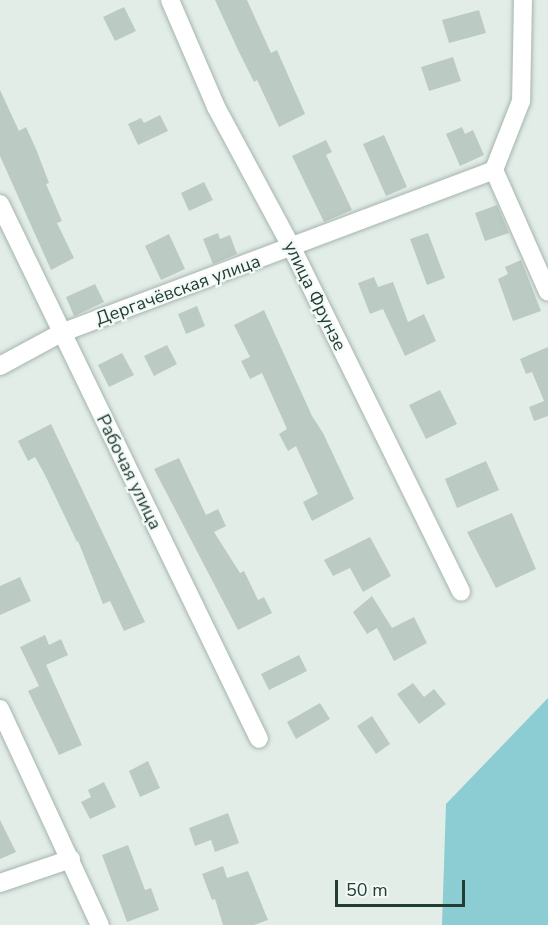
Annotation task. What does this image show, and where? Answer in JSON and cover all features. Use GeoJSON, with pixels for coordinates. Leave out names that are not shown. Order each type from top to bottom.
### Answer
{"type":"FeatureCollection","features":[{"type":"Feature","properties":{"kind":"street","name":"улица Фрунзе"},"geometry":{"type":"LineString","coordinates":[[171,0],[216,107],[292,248],[461,592]]}},
{"type":"Feature","properties":{"kind":"street"},"geometry":{"type":"LineString","coordinates":[[523,0],[521,101],[494,170],[548,292]]}},
{"type":"Feature","properties":{"kind":"street","name":"Дергачёвская улица"},"geometry":{"type":"LineString","coordinates":[[0,366],[61,333],[292,248],[494,170]]}},
{"type":"Feature","properties":{"kind":"street","name":"Рабочая улица"},"geometry":{"type":"LineString","coordinates":[[0,204],[259,739]]}},
{"type":"Feature","properties":{"kind":"street"},"geometry":{"type":"LineString","coordinates":[[0,709],[71,859],[99,925]]}},
{"type":"Feature","properties":{"kind":"street"},"geometry":{"type":"LineString","coordinates":[[0,883],[71,859]]}},
{"type":"Feature","properties":{"kind":"water"},"geometry":{"type":"Polygon","coordinates":[[[548,698],[548,925],[442,925],[446,804],[548,698]]]}},
{"type":"Feature","properties":{"kind":"building"},"geometry":{"type":"Polygon","coordinates":[[[215,0],[247,0],[271,53],[277,50],[305,114],[279,127],[257,80],[254,82],[215,0]]]}},
{"type":"Feature","properties":{"kind":"building"},"geometry":{"type":"Polygon","coordinates":[[[124,7],[136,31],[115,41],[103,17],[124,7]]]}},
{"type":"Feature","properties":{"kind":"building"},"geometry":{"type":"Polygon","coordinates":[[[479,10],[486,33],[449,43],[442,20],[479,10]]]}},
{"type":"Feature","properties":{"kind":"building"},"geometry":{"type":"Polygon","coordinates":[[[453,57],[461,81],[429,91],[421,67],[453,57]]]}},
{"type":"Feature","properties":{"kind":"building"},"geometry":{"type":"Polygon","coordinates":[[[0,90],[19,131],[26,127],[36,149],[49,183],[46,184],[62,221],[57,223],[74,258],[51,270],[0,156],[0,90]]]}},
{"type":"Feature","properties":{"kind":"building"},"geometry":{"type":"Polygon","coordinates":[[[160,115],[168,131],[138,145],[128,124],[141,118],[144,123],[160,115]]]}},
{"type":"Feature","properties":{"kind":"building"},"geometry":{"type":"Polygon","coordinates":[[[462,127],[465,134],[473,130],[484,155],[460,166],[446,134],[462,127]]]}},
{"type":"Feature","properties":{"kind":"building"},"geometry":{"type":"Polygon","coordinates":[[[384,135],[407,187],[386,196],[363,144],[384,135]]]}},
{"type":"Feature","properties":{"kind":"building"},"geometry":{"type":"Polygon","coordinates":[[[326,140],[332,152],[326,155],[352,210],[324,222],[292,156],[326,140]]]}},
{"type":"Feature","properties":{"kind":"building"},"geometry":{"type":"Polygon","coordinates":[[[204,182],[213,200],[189,211],[181,193],[204,182]]]}},
{"type":"Feature","properties":{"kind":"building"},"geometry":{"type":"Polygon","coordinates":[[[497,205],[509,233],[485,241],[475,213],[497,205]]]}},
{"type":"Feature","properties":{"kind":"building"},"geometry":{"type":"Polygon","coordinates":[[[218,233],[220,239],[230,235],[237,254],[213,264],[203,239],[218,233]]]}},
{"type":"Feature","properties":{"kind":"building"},"geometry":{"type":"Polygon","coordinates":[[[428,233],[445,278],[427,285],[410,239],[428,233]]]}},
{"type":"Feature","properties":{"kind":"building"},"geometry":{"type":"Polygon","coordinates":[[[169,234],[185,269],[161,280],[145,246],[169,234]]]}},
{"type":"Feature","properties":{"kind":"building"},"geometry":{"type":"Polygon","coordinates":[[[521,260],[541,311],[513,321],[498,279],[508,274],[505,267],[521,260]]]}},
{"type":"Feature","properties":{"kind":"building"},"geometry":{"type":"Polygon","coordinates":[[[374,277],[378,287],[393,282],[408,322],[424,314],[436,341],[405,356],[383,309],[370,314],[358,283],[374,277]]]}},
{"type":"Feature","properties":{"kind":"building"},"geometry":{"type":"Polygon","coordinates":[[[95,284],[104,302],[74,316],[66,297],[95,284]]]}},
{"type":"Feature","properties":{"kind":"building"},"geometry":{"type":"Polygon","coordinates":[[[197,306],[205,326],[186,334],[178,314],[197,306]]]}},
{"type":"Feature","properties":{"kind":"building"},"geometry":{"type":"Polygon","coordinates":[[[264,310],[312,416],[323,433],[354,499],[312,521],[303,502],[318,494],[296,446],[288,451],[279,434],[287,429],[262,373],[250,379],[241,361],[250,357],[234,325],[264,310]]]}},
{"type":"Feature","properties":{"kind":"building"},"geometry":{"type":"Polygon","coordinates":[[[167,345],[177,364],[154,376],[144,356],[167,345]]]}},
{"type":"Feature","properties":{"kind":"building"},"geometry":{"type":"Polygon","coordinates":[[[548,347],[548,416],[534,421],[529,407],[544,401],[532,372],[526,374],[520,359],[548,347]]]}},
{"type":"Feature","properties":{"kind":"building"},"geometry":{"type":"Polygon","coordinates":[[[122,353],[134,375],[109,387],[98,365],[122,353]]]}},
{"type":"Feature","properties":{"kind":"building"},"geometry":{"type":"Polygon","coordinates":[[[440,390],[457,424],[426,439],[409,405],[440,390]]]}},
{"type":"Feature","properties":{"kind":"building"},"geometry":{"type":"Polygon","coordinates":[[[51,424],[145,622],[124,631],[110,601],[103,604],[78,541],[35,457],[28,461],[18,441],[51,424]]]}},
{"type":"Feature","properties":{"kind":"building"},"geometry":{"type":"Polygon","coordinates":[[[179,458],[206,515],[218,509],[226,526],[214,532],[240,573],[244,571],[258,600],[264,597],[272,613],[238,630],[154,469],[179,458]]]}},
{"type":"Feature","properties":{"kind":"building"},"geometry":{"type":"Polygon","coordinates":[[[486,461],[499,490],[457,508],[445,479],[486,461]]]}},
{"type":"Feature","properties":{"kind":"building"},"geometry":{"type":"Polygon","coordinates":[[[512,513],[536,569],[496,588],[467,532],[512,513]]]}},
{"type":"Feature","properties":{"kind":"building"},"geometry":{"type":"Polygon","coordinates":[[[370,537],[391,576],[363,592],[350,568],[333,576],[324,560],[370,537]]]}},
{"type":"Feature","properties":{"kind":"building"},"geometry":{"type":"Polygon","coordinates":[[[20,577],[31,601],[0,615],[0,586],[20,577]]]}},
{"type":"Feature","properties":{"kind":"building"},"geometry":{"type":"Polygon","coordinates":[[[372,596],[392,628],[414,617],[427,643],[394,661],[377,628],[367,634],[353,612],[372,596]]]}},
{"type":"Feature","properties":{"kind":"building"},"geometry":{"type":"Polygon","coordinates":[[[45,635],[49,645],[61,639],[68,655],[46,665],[82,745],[59,755],[28,691],[39,686],[20,647],[45,635]]]}},
{"type":"Feature","properties":{"kind":"building"},"geometry":{"type":"Polygon","coordinates":[[[299,655],[307,671],[269,690],[261,674],[299,655]]]}},
{"type":"Feature","properties":{"kind":"building"},"geometry":{"type":"Polygon","coordinates":[[[413,683],[424,697],[434,689],[446,704],[419,724],[397,694],[413,683]]]}},
{"type":"Feature","properties":{"kind":"building"},"geometry":{"type":"Polygon","coordinates":[[[320,703],[330,719],[296,739],[287,722],[320,703]]]}},
{"type":"Feature","properties":{"kind":"building"},"geometry":{"type":"Polygon","coordinates":[[[372,716],[390,744],[376,754],[357,726],[372,716]]]}},
{"type":"Feature","properties":{"kind":"building"},"geometry":{"type":"Polygon","coordinates":[[[148,761],[160,788],[140,797],[129,771],[148,761]]]}},
{"type":"Feature","properties":{"kind":"building"},"geometry":{"type":"Polygon","coordinates":[[[104,782],[116,807],[90,819],[81,802],[91,797],[88,790],[104,782]]]}},
{"type":"Feature","properties":{"kind":"building"},"geometry":{"type":"Polygon","coordinates":[[[228,813],[239,843],[215,852],[211,840],[195,846],[189,828],[228,813]]]}},
{"type":"Feature","properties":{"kind":"building"},"geometry":{"type":"Polygon","coordinates":[[[0,820],[16,852],[0,859],[0,820]]]}},
{"type":"Feature","properties":{"kind":"building"},"geometry":{"type":"Polygon","coordinates":[[[128,845],[145,890],[151,888],[159,910],[127,922],[102,855],[128,845]]]}},
{"type":"Feature","properties":{"kind":"building"},"geometry":{"type":"Polygon","coordinates":[[[223,866],[227,878],[248,871],[268,920],[254,925],[223,925],[215,899],[212,900],[202,874],[223,866]]]}}]}
